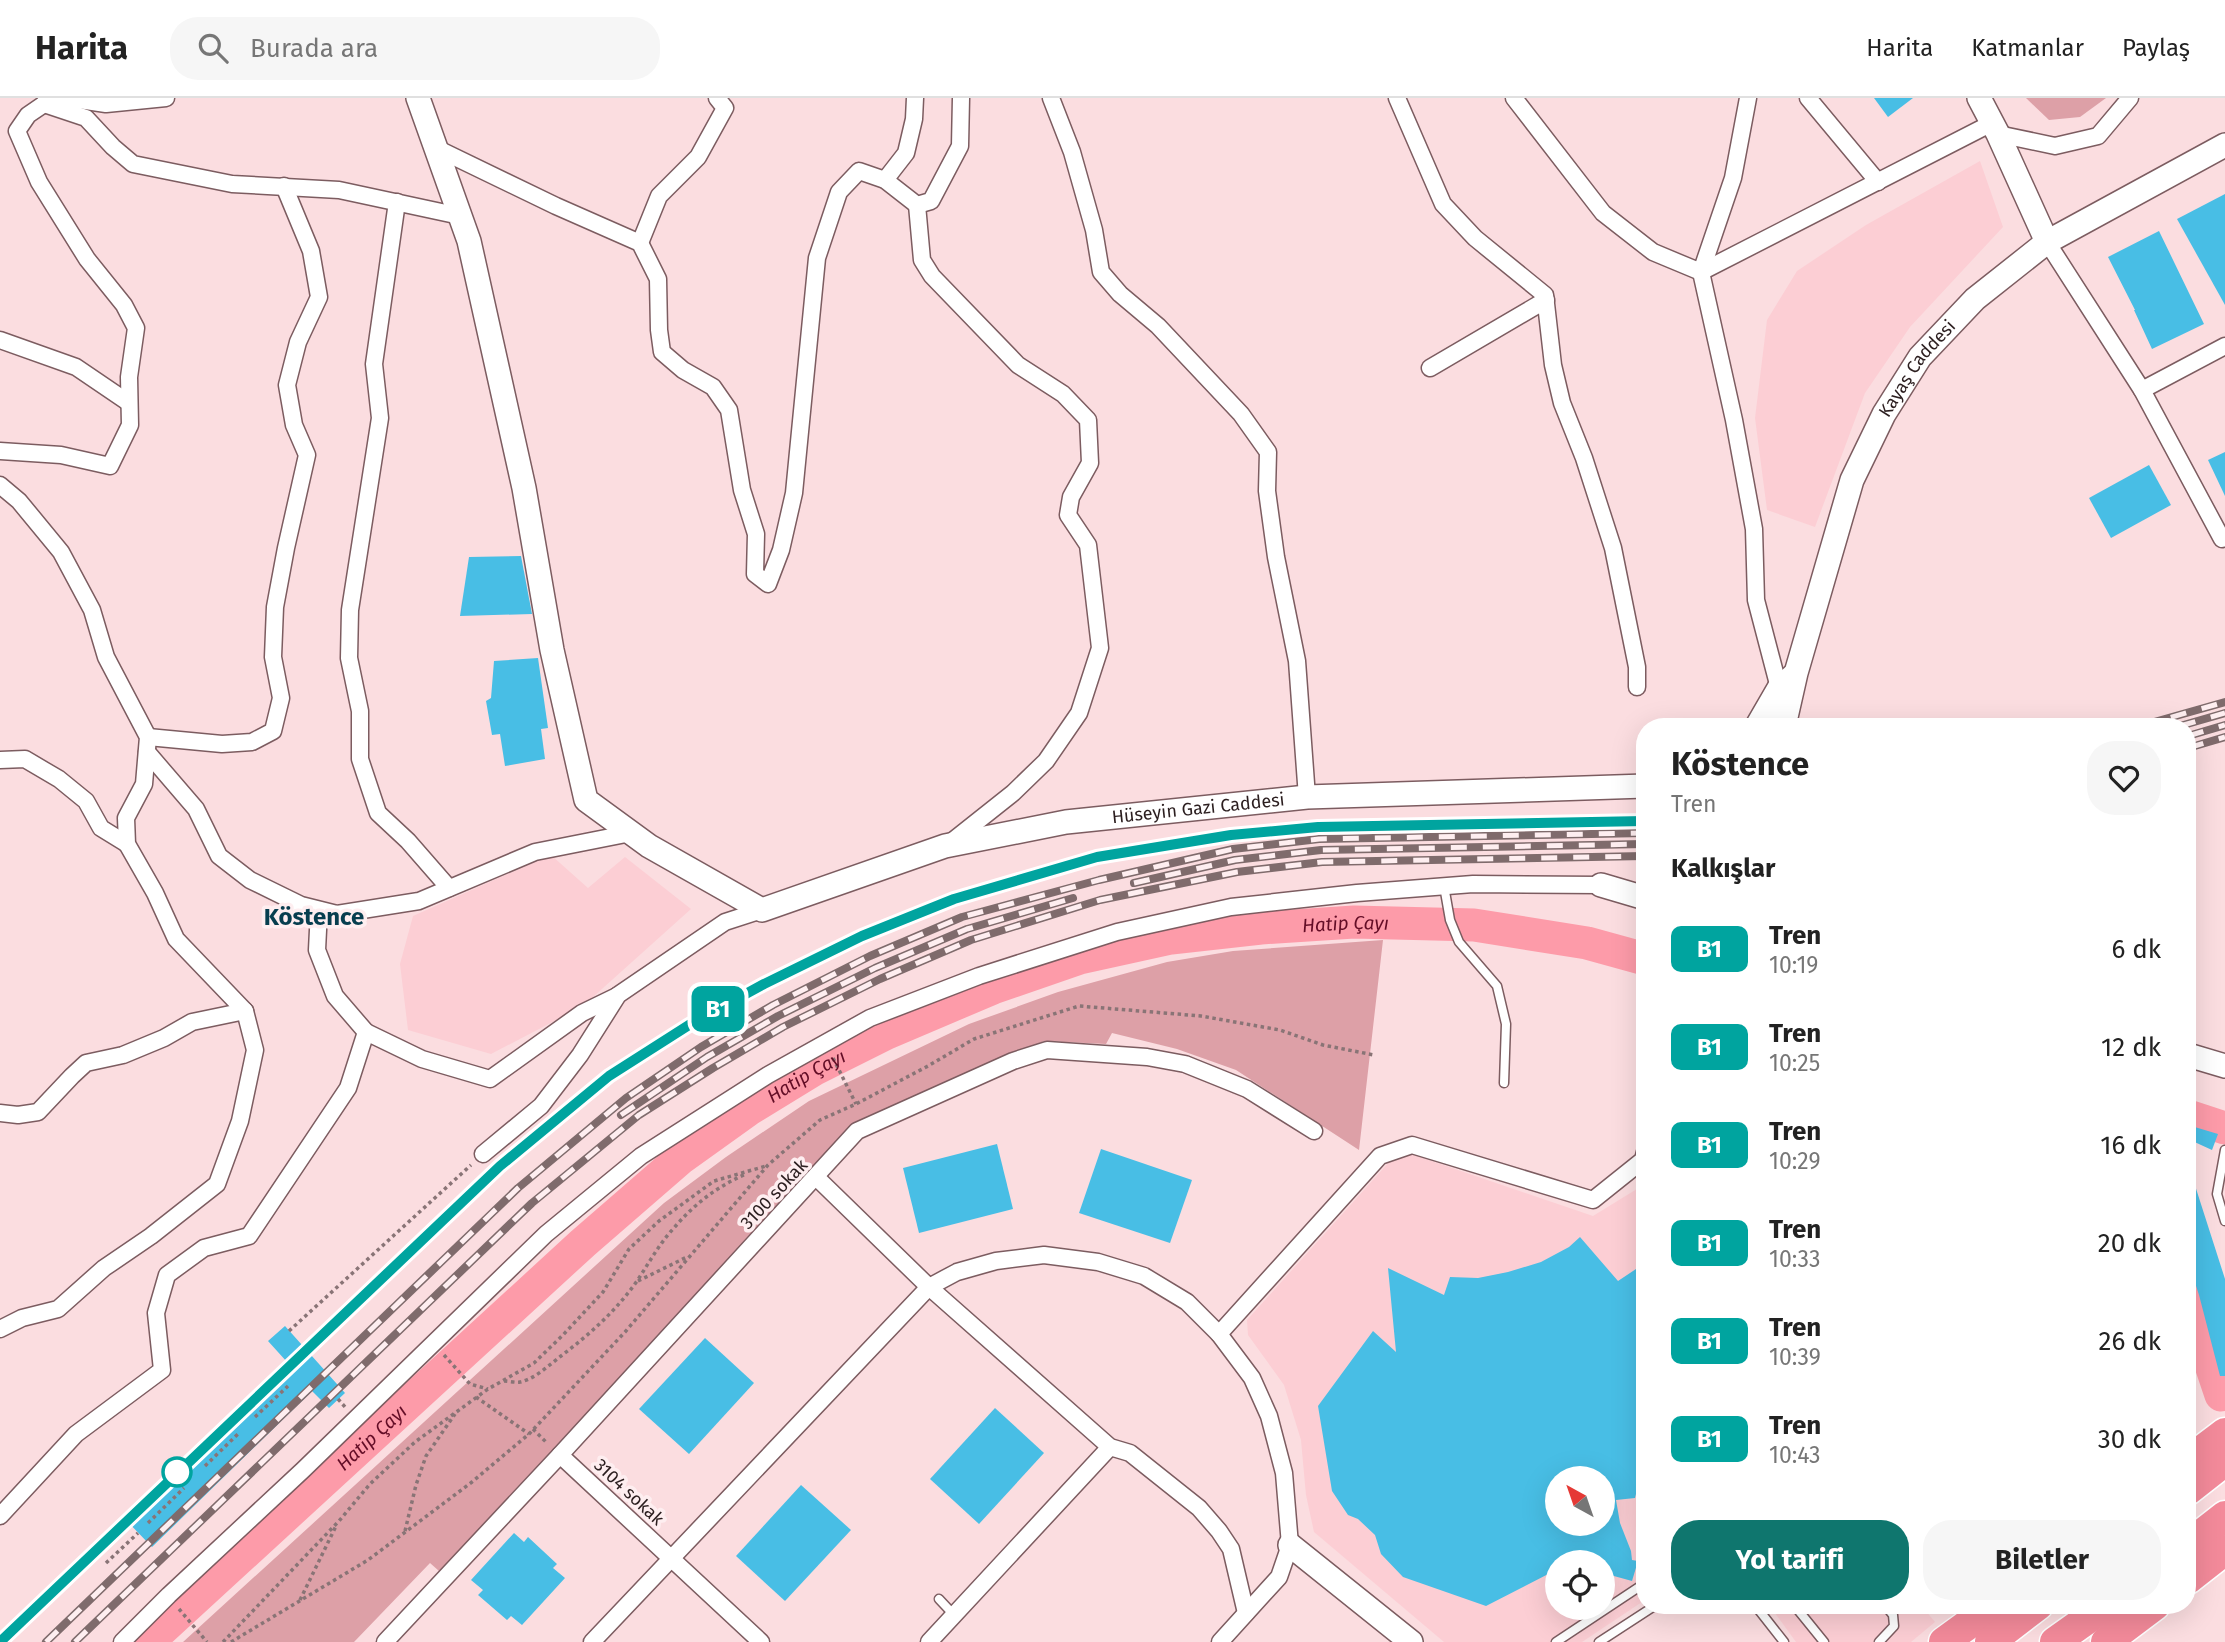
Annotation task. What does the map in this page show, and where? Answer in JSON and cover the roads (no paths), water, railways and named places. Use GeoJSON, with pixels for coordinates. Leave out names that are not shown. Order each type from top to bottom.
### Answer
{"type":"FeatureCollection","features":[{"type":"Feature","properties":{"kind":"highway"},"geometry":{"type":"LineString","coordinates":[[2196,1455],[2225,1433]]}},
{"type":"Feature","properties":{"kind":"highway"},"geometry":{"type":"LineString","coordinates":[[2196,1484],[2225,1461]]}},
{"type":"Feature","properties":{"kind":"highway"},"geometry":{"type":"LineString","coordinates":[[2196,1539],[2225,1516]]}},
{"type":"Feature","properties":{"kind":"highway"},"geometry":{"type":"LineString","coordinates":[[2196,1573],[2225,1550]]}},
{"type":"Feature","properties":{"kind":"highway"},"geometry":{"type":"LineString","coordinates":[[1944,1642],[1983,1614]]}},
{"type":"Feature","properties":{"kind":"highway"},"geometry":{"type":"LineString","coordinates":[[1990,1642],[2026,1614]]}},
{"type":"Feature","properties":{"kind":"highway"},"geometry":{"type":"LineString","coordinates":[[2055,1642],[2094,1614]]}},
{"type":"Feature","properties":{"kind":"highway"},"geometry":{"type":"LineString","coordinates":[[2106,1642],[2143,1614]]}},
{"type":"Feature","properties":{"kind":"street"},"geometry":{"type":"LineString","coordinates":[[66,98],[106,104],[166,98]]}},
{"type":"Feature","properties":{"kind":"street"},"geometry":{"type":"LineString","coordinates":[[418,98],[469,241],[524,488],[552,650],[586,800],[649,846],[762,910]]}},
{"type":"Feature","properties":{"kind":"street"},"geometry":{"type":"LineString","coordinates":[[640,243],[659,196],[698,157],[725,107],[717,98]]}},
{"type":"Feature","properties":{"kind":"street"},"geometry":{"type":"LineString","coordinates":[[886,180],[906,153],[914,119],[915,98]]}},
{"type":"Feature","properties":{"kind":"street"},"geometry":{"type":"LineString","coordinates":[[917,205],[931,201],[960,146],[961,98]]}},
{"type":"Feature","properties":{"kind":"street"},"geometry":{"type":"LineString","coordinates":[[1051,98],[1072,152],[1094,230],[1101,272],[1120,294],[1158,326],[1241,414],[1268,452],[1267,491],[1276,557],[1297,662],[1307,797]]}},
{"type":"Feature","properties":{"kind":"street"},"geometry":{"type":"LineString","coordinates":[[1397,98],[1443,204],[1475,238],[1545,295],[1553,365],[1562,403],[1584,458],[1613,548],[1637,667],[1637,687]]}},
{"type":"Feature","properties":{"kind":"street"},"geometry":{"type":"LineString","coordinates":[[1514,98],[1603,213],[1653,252],[1701,272],[1878,181],[1995,129],[2054,146],[2098,136],[2130,98]]}},
{"type":"Feature","properties":{"kind":"street"},"geometry":{"type":"LineString","coordinates":[[1748,98],[1733,178],[1701,272],[1734,420],[1754,529],[1756,600],[1788,680],[1762,718]]}},
{"type":"Feature","properties":{"kind":"street"},"geometry":{"type":"LineString","coordinates":[[1808,98],[1878,181]]}},
{"type":"Feature","properties":{"kind":"street"},"geometry":{"type":"LineString","coordinates":[[1979,98],[2047,243],[2142,390],[2224,540]]}},
{"type":"Feature","properties":{"kind":"street"},"geometry":{"type":"LineString","coordinates":[[0,451],[61,454],[110,466],[130,425],[129,377],[136,328],[124,305],[87,259],[39,182],[17,131],[28,115],[48,101],[86,118],[133,164],[232,184],[340,190],[460,216]]}},
{"type":"Feature","properties":{"kind":"street","name":"Kayaş Caddesi"},"geometry":{"type":"LineString","coordinates":[[1785,718],[1788,680],[1852,480],[1884,414],[1920,357],[1976,299],[2047,243],[2225,145]]}},
{"type":"Feature","properties":{"kind":"street"},"geometry":{"type":"LineString","coordinates":[[436,148],[640,243],[658,279],[662,352],[683,370],[713,387],[729,410],[742,490],[756,534],[755,574],[768,584],[781,550],[794,493],[817,258],[839,192],[859,171],[886,180],[917,205],[922,260],[932,276],[1018,365],[1063,394],[1088,420],[1090,463],[1072,497],[1068,515],[1088,545],[1100,648],[1079,713],[1046,761],[1013,793],[945,846]]}},
{"type":"Feature","properties":{"kind":"street"},"geometry":{"type":"LineString","coordinates":[[147,745],[251,742],[273,731],[281,698],[273,657],[275,607],[307,455],[295,425],[288,385],[298,342],[319,297],[311,251],[284,186]]}},
{"type":"Feature","properties":{"kind":"street"},"geometry":{"type":"LineString","coordinates":[[397,202],[374,364],[380,418],[350,610],[349,657],[360,710],[360,759],[378,813],[408,841],[449,888]]}},
{"type":"Feature","properties":{"kind":"street"},"geometry":{"type":"LineString","coordinates":[[1430,368],[1546,300]]}},
{"type":"Feature","properties":{"kind":"street"},"geometry":{"type":"LineString","coordinates":[[0,340],[76,367],[129,403]]}},
{"type":"Feature","properties":{"kind":"street"},"geometry":{"type":"LineString","coordinates":[[2142,390],[2225,346]]}},
{"type":"Feature","properties":{"kind":"street"},"geometry":{"type":"LineString","coordinates":[[0,485],[19,501],[61,552],[92,610],[106,657],[147,745],[196,809],[219,856],[250,880],[300,905],[337,914],[419,901],[535,852],[631,833]]}},
{"type":"Feature","properties":{"kind":"street"},"geometry":{"type":"LineString","coordinates":[[0,1329],[22,1318],[58,1309],[104,1268],[151,1236],[217,1184],[240,1121],[255,1050],[245,1011],[176,939],[155,893],[127,844],[126,818],[144,784],[147,745]]}},
{"type":"Feature","properties":{"kind":"street"},"geometry":{"type":"LineString","coordinates":[[0,760],[25,759],[59,779],[86,801],[101,828],[127,844]]}},
{"type":"Feature","properties":{"kind":"street","name":"Hüseyin Gazi Caddesi"},"geometry":{"type":"LineString","coordinates":[[762,910],[945,846],[1066,822],[1307,797],[1636,786]]}},
{"type":"Feature","properties":{"kind":"street"},"geometry":{"type":"LineString","coordinates":[[122,1642],[547,1234],[641,1156],[768,1075],[870,1018],[979,976],[1116,932],[1231,907],[1473,884],[1636,886]]}},
{"type":"Feature","properties":{"kind":"street"},"geometry":{"type":"LineString","coordinates":[[1601,885],[1636,895]]}},
{"type":"Feature","properties":{"kind":"street"},"geometry":{"type":"LineString","coordinates":[[320,910],[317,950],[335,996],[366,1032],[422,1059],[490,1079],[582,1013],[618,995],[725,922],[762,910]]}},
{"type":"Feature","properties":{"kind":"street"},"geometry":{"type":"LineString","coordinates":[[483,1154],[541,1105],[580,1055],[618,995]]}},
{"type":"Feature","properties":{"kind":"street"},"geometry":{"type":"LineString","coordinates":[[0,1113],[18,1115],[38,1112],[86,1063],[123,1055],[192,1022],[245,1011]]}},
{"type":"Feature","properties":{"kind":"street"},"geometry":{"type":"LineString","coordinates":[[0,1516],[76,1434],[162,1370],[156,1313],[167,1275],[204,1248],[249,1236],[348,1088],[366,1032]]}},
{"type":"Feature","properties":{"kind":"street","name":"3100 sokak"},"geometry":{"type":"LineString","coordinates":[[385,1642],[561,1455],[857,1131],[1013,1060],[1047,1050],[1147,1057],[1185,1064],[1247,1089],[1314,1131]]}},
{"type":"Feature","properties":{"kind":"street"},"geometry":{"type":"LineString","coordinates":[[2196,1057],[2225,1066]]}},
{"type":"Feature","properties":{"kind":"street"},"geometry":{"type":"LineString","coordinates":[[1219,1334],[1380,1156],[1412,1145],[1593,1200],[1636,1165]]}},
{"type":"Feature","properties":{"kind":"street"},"geometry":{"type":"LineString","coordinates":[[816,1177],[929,1287],[1110,1447],[1130,1453],[1199,1508],[1231,1549],[1246,1613]]}},
{"type":"Feature","properties":{"kind":"street"},"geometry":{"type":"LineString","coordinates":[[594,1641],[929,1287],[957,1272],[996,1261],[1044,1255],[1098,1262],[1144,1276],[1187,1302],[1219,1334],[1252,1378],[1269,1416],[1284,1473],[1290,1545],[1279,1577],[1220,1642]]}},
{"type":"Feature","properties":{"kind":"street"},"geometry":{"type":"LineString","coordinates":[[929,1642],[1110,1447]]}},
{"type":"Feature","properties":{"kind":"street","name":"3104 sokak"},"geometry":{"type":"LineString","coordinates":[[561,1455],[761,1642]]}},
{"type":"Feature","properties":{"kind":"street"},"geometry":{"type":"LineString","coordinates":[[1290,1545],[1411,1642]]}},
{"type":"Feature","properties":{"kind":"lane"},"geometry":{"type":"LineString","coordinates":[[1444,886],[1450,920],[1459,942],[1497,986],[1506,1024],[1504,1083]]}},
{"type":"Feature","properties":{"kind":"lane"},"geometry":{"type":"LineString","coordinates":[[2225,1150],[2217,1194],[2225,1221]]}},
{"type":"Feature","properties":{"kind":"lane"},"geometry":{"type":"LineString","coordinates":[[1556,1642],[1636,1589]]}},
{"type":"Feature","properties":{"kind":"lane"},"geometry":{"type":"LineString","coordinates":[[939,1599],[954,1615]]}},
{"type":"Feature","properties":{"kind":"lane"},"geometry":{"type":"LineString","coordinates":[[1599,1642],[1642,1614]]}},
{"type":"Feature","properties":{"kind":"lane"},"geometry":{"type":"LineString","coordinates":[[1762,1614],[1784,1642]]}},
{"type":"Feature","properties":{"kind":"lane"},"geometry":{"type":"LineString","coordinates":[[1801,1614],[1824,1642]]}},
{"type":"Feature","properties":{"kind":"lane"},"geometry":{"type":"LineString","coordinates":[[1879,1642],[1894,1626],[1892,1614]]}},
{"type":"Feature","properties":{"kind":"waterway","name":"Hatip Çayı"},"geometry":{"type":"LineString","coordinates":[[148,1642],[583,1243],[681,1158],[748,1110],[815,1069],[887,1033],[993,988],[1080,958],[1171,938],[1261,928],[1354,922],[1474,925],[1587,943],[1636,957]]}},
{"type":"Feature","properties":{"kind":"waterway","name":"Hatip Çayı"},"geometry":{"type":"LineString","coordinates":[[2196,1119],[2225,1128]]}},
{"type":"Feature","properties":{"kind":"waterway"},"geometry":{"type":"LineString","coordinates":[[2196,1321],[2221,1395]]}},
{"type":"Feature","properties":{"kind":"railway"},"geometry":{"type":"LineString","coordinates":[[2168,718],[2225,702]]}},
{"type":"Feature","properties":{"kind":"railway"},"geometry":{"type":"LineString","coordinates":[[2196,721],[2225,713]]}},
{"type":"Feature","properties":{"kind":"railway"},"geometry":{"type":"LineString","coordinates":[[2196,734],[2225,725]]}},
{"type":"Feature","properties":{"kind":"railway"},"geometry":{"type":"LineString","coordinates":[[2196,746],[2225,737]]}},
{"type":"Feature","properties":{"kind":"railway"},"geometry":{"type":"LineString","coordinates":[[0,1642],[500,1165],[609,1076],[689,1025],[763,984],[862,936],[954,899],[1097,857],[1231,835],[1318,827],[1636,821]]}},
{"type":"Feature","properties":{"kind":"railway"},"geometry":{"type":"LineString","coordinates":[[46,1642],[518,1188],[626,1098],[701,1047],[773,1005],[870,956],[962,917],[1099,880],[1233,849],[1319,839],[1636,833]]}},
{"type":"Feature","properties":{"kind":"railway"},"geometry":{"type":"LineString","coordinates":[[1134,883],[1235,860],[1321,850],[1636,844]]}},
{"type":"Feature","properties":{"kind":"railway"},"geometry":{"type":"LineString","coordinates":[[75,1642],[532,1203],[639,1115],[783,1027],[880,979],[971,940],[1100,900],[1237,872],[1322,862],[1636,856]]}},
{"type":"Feature","properties":{"kind":"railway"},"geometry":{"type":"LineString","coordinates":[[621,1115],[707,1057],[778,1016],[875,968],[967,929],[1073,898]]}},
{"type":"Feature","properties":{"kind":"train","name":"B1"},"geometry":{"type":"LineString","coordinates":[[0,1642],[500,1166],[609,1076],[689,1025],[764,984],[862,936],[954,899],[1097,857],[1231,835],[1318,827],[1636,821]]}},
{"type":"Feature","properties":{"kind":"district","name":"Köstence"},"geometry":{"type":"Point","coordinates":[314,917]}}]}
